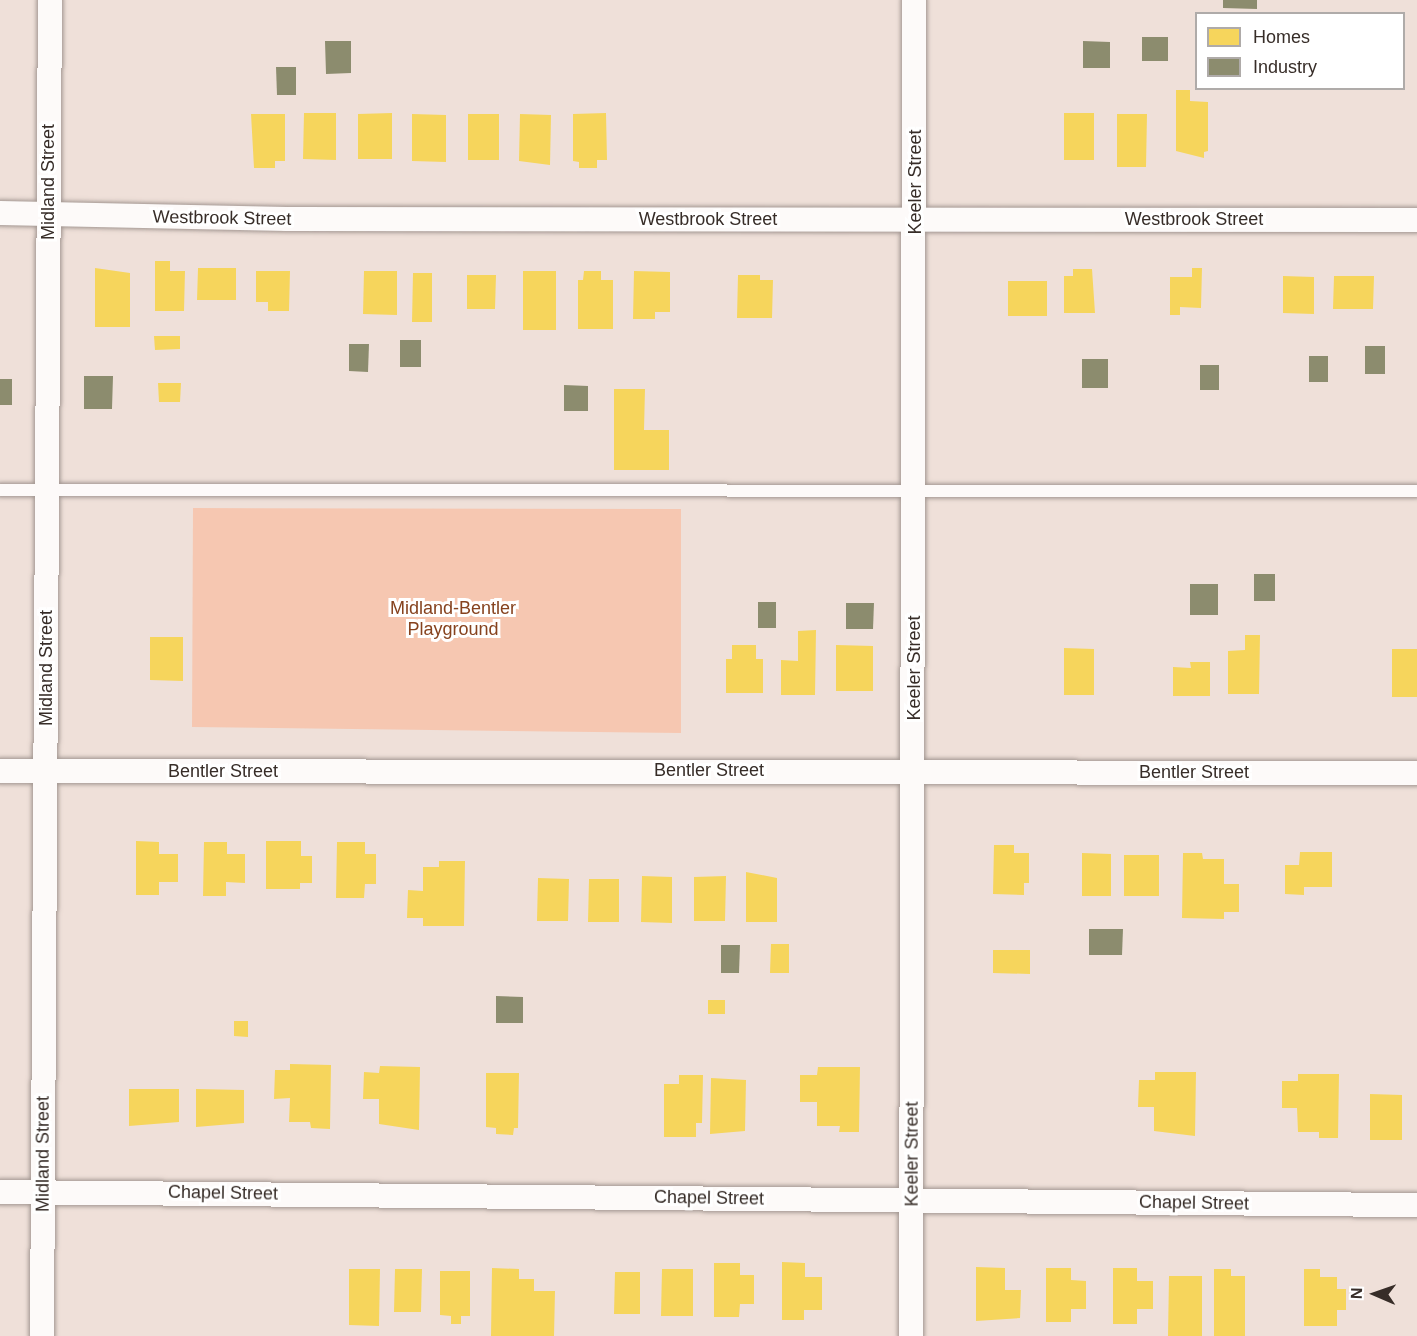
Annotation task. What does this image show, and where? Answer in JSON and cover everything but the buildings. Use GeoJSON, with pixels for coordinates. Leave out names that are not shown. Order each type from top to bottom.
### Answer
{"type":"FeatureCollection","features":[{"type":"Feature","properties":{"kind":"street","name":"Midland Street"},"geometry":{"type":"LineString","coordinates":[[42,1336],[50,0]]}},
{"type":"Feature","properties":{"kind":"street","name":"Keeler Street"},"geometry":{"type":"LineString","coordinates":[[912,1336],[916,218],[914,0]]}},
{"type":"Feature","properties":{"kind":"street","name":"Westbrook Street"},"geometry":{"type":"LineString","coordinates":[[0,213],[287,219],[1417,220]]}},
{"type":"Feature","properties":{"kind":"street","name":"Bentler Street"},"geometry":{"type":"LineString","coordinates":[[0,771],[914,770],[1417,773]]}},
{"type":"Feature","properties":{"kind":"street","name":"Chapel Street"},"geometry":{"type":"LineString","coordinates":[[0,1192],[1417,1205]]}},
{"type":"Feature","properties":{"kind":"lane"},"geometry":{"type":"LineString","coordinates":[[0,490],[1417,491]]}},
{"type":"Feature","properties":{"kind":"green space","name":"Midland-Bentler Playground"},"geometry":{"type":"Polygon","coordinates":[[[193,508],[681,509],[681,733],[192,727],[193,508]]]}}]}
